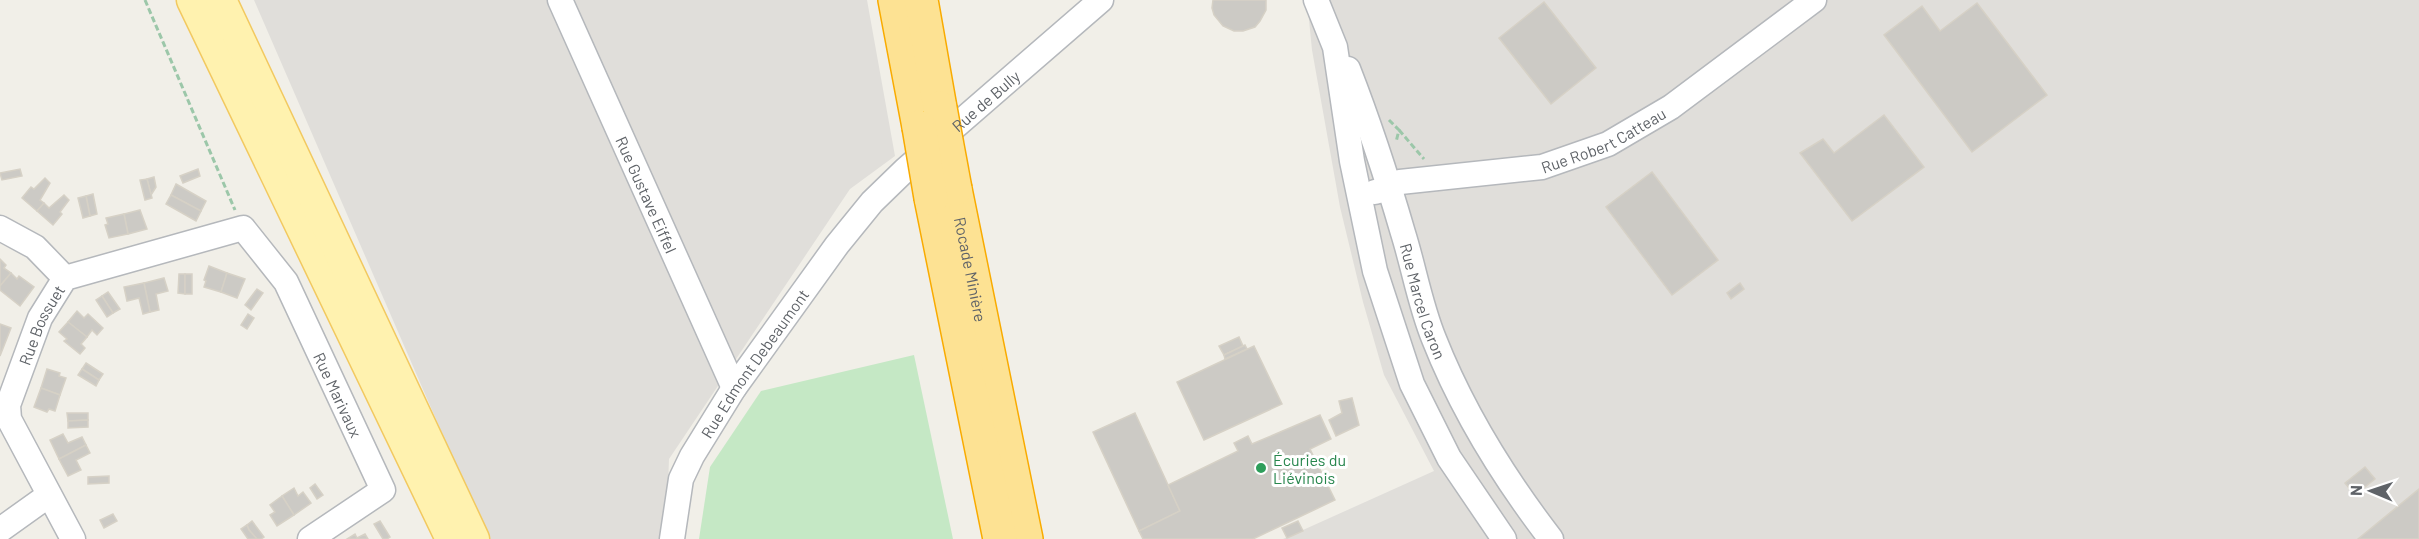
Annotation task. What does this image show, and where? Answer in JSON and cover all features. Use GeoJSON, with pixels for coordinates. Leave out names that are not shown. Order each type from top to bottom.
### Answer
{"type":"FeatureCollection","features":[{"type":"Feature","properties":{"kind":"highway","name":"Rocade Minière"},"geometry":{"type":"LineString","coordinates":[[895,0],[930,117]]}},
{"type":"Feature","properties":{"kind":"highway","name":"Rocade Minière"},"geometry":{"type":"LineString","coordinates":[[921,0],[930,117],[1000,539]]}},
{"type":"Feature","properties":{"kind":"highway","name":"Rocade Minière"},"geometry":{"type":"LineString","coordinates":[[943,193],[1026,539]]}},
{"type":"Feature","properties":{"kind":"main road"},"geometry":{"type":"LineString","coordinates":[[192,0],[451,539]]}},
{"type":"Feature","properties":{"kind":"main road"},"geometry":{"type":"LineString","coordinates":[[221,0],[474,539]]}},
{"type":"Feature","properties":{"kind":"street","name":"Rue Gustave Eiffel"},"geometry":{"type":"LineString","coordinates":[[560,0],[734,388]]}},
{"type":"Feature","properties":{"kind":"street","name":"Rue de Bully"},"geometry":{"type":"LineString","coordinates":[[872,202],[905,170],[1101,0]]}},
{"type":"Feature","properties":{"kind":"street","name":"Rue Marcel Caron"},"geometry":{"type":"LineString","coordinates":[[1316,0],[1335,47],[1358,196],[1375,271],[1409,373],[1449,458],[1504,539]]}},
{"type":"Feature","properties":{"kind":"street","name":"Rue Robert Catteau"},"geometry":{"type":"LineString","coordinates":[[1358,196],[1390,188],[1400,182],[1542,167],[1608,144],[1671,107],[1814,0]]}},
{"type":"Feature","properties":{"kind":"street","name":"Rue Marcel Caron"},"geometry":{"type":"LineString","coordinates":[[1335,47],[1342,54],[1375,140],[1433,338],[1485,442],[1551,539]]}},
{"type":"Feature","properties":{"kind":"street","name":"Rue Edmont Debeaumont"},"geometry":{"type":"LineString","coordinates":[[672,539],[681,479],[692,456],[734,388],[837,245],[872,202]]}},
{"type":"Feature","properties":{"kind":"street"},"geometry":{"type":"LineString","coordinates":[[0,228],[35,247],[65,278]]}},
{"type":"Feature","properties":{"kind":"street","name":"Rue Bossuet"},"geometry":{"type":"LineString","coordinates":[[73,539],[9,419],[8,405],[40,318],[65,278],[243,228]]}},
{"type":"Feature","properties":{"kind":"street","name":"Rue Marivaux"},"geometry":{"type":"LineString","coordinates":[[243,228],[286,282],[383,490],[310,539]]}},
{"type":"Feature","properties":{"kind":"street"},"geometry":{"type":"LineString","coordinates":[[1449,458],[1485,442]]}},
{"type":"Feature","properties":{"kind":"street"},"geometry":{"type":"LineString","coordinates":[[0,530],[49,495]]}},
{"type":"Feature","properties":{"kind":"path"},"geometry":{"type":"LineString","coordinates":[[145,0],[243,228]]}},
{"type":"Feature","properties":{"kind":"path"},"geometry":{"type":"LineString","coordinates":[[1399,130],[1424,158]]}},
{"type":"Feature","properties":{"kind":"shaded area"},"geometry":{"type":"Polygon","coordinates":[[[254,0],[867,0],[895,156],[850,189],[669,459],[666,539],[488,539],[254,0]]]}},
{"type":"Feature","properties":{"kind":"shaded area"},"geometry":{"type":"Polygon","coordinates":[[[1307,0],[2419,0],[2419,539],[1283,539],[1434,471],[1384,375],[1363,302],[1340,207],[1312,50],[1307,0]]]}},
{"type":"Feature","properties":{"kind":"green space"},"geometry":{"type":"Polygon","coordinates":[[[914,355],[953,539],[699,539],[710,467],[761,391],[914,355]]]}},
{"type":"Feature","properties":{"kind":"building"},"geometry":{"type":"Polygon","coordinates":[[[1213,0],[1266,0],[1266,10],[1260,21],[1255,27],[1243,31],[1234,31],[1223,26],[1214,15],[1212,8],[1213,0]]]}},
{"type":"Feature","properties":{"kind":"building"},"geometry":{"type":"Polygon","coordinates":[[[1544,2],[1596,68],[1551,104],[1499,38],[1544,2]]]}},
{"type":"Feature","properties":{"kind":"building"},"geometry":{"type":"Polygon","coordinates":[[[1977,3],[2047,95],[1972,152],[1884,35],[1922,6],[1940,31],[1977,3]]]}},
{"type":"Feature","properties":{"kind":"building"},"geometry":{"type":"Polygon","coordinates":[[[1884,115],[1924,167],[1852,221],[1800,153],[1823,139],[1834,153],[1884,115]]]}},
{"type":"Feature","properties":{"kind":"building"},"geometry":{"type":"Polygon","coordinates":[[[20,169],[22,176],[2,180],[0,173],[20,169]]]}},
{"type":"Feature","properties":{"kind":"building"},"geometry":{"type":"Polygon","coordinates":[[[198,169],[200,176],[183,183],[180,176],[198,169]]]}},
{"type":"Feature","properties":{"kind":"building"},"geometry":{"type":"Polygon","coordinates":[[[1652,172],[1718,260],[1672,295],[1606,207],[1652,172]]]}},
{"type":"Feature","properties":{"kind":"building"},"geometry":{"type":"Polygon","coordinates":[[[154,177],[156,187],[151,195],[147,179],[154,177]]]}},
{"type":"Feature","properties":{"kind":"building"},"geometry":{"type":"Polygon","coordinates":[[[45,178],[50,183],[40,200],[44,203],[37,211],[22,198],[31,187],[34,189],[45,178]]]}},
{"type":"Feature","properties":{"kind":"building"},"geometry":{"type":"Polygon","coordinates":[[[147,179],[152,198],[145,200],[140,180],[147,179]]]}},
{"type":"Feature","properties":{"kind":"building"},"geometry":{"type":"Polygon","coordinates":[[[176,184],[206,201],[201,211],[171,195],[176,184]]]}},
{"type":"Feature","properties":{"kind":"building"},"geometry":{"type":"Polygon","coordinates":[[[93,194],[97,214],[90,216],[86,196],[93,194]]]}},
{"type":"Feature","properties":{"kind":"building"},"geometry":{"type":"Polygon","coordinates":[[[64,195],[69,200],[53,225],[37,211],[44,203],[49,208],[64,195]]]}},
{"type":"Feature","properties":{"kind":"building"},"geometry":{"type":"Polygon","coordinates":[[[171,195],[201,211],[196,221],[166,204],[171,195]]]}},
{"type":"Feature","properties":{"kind":"building"},"geometry":{"type":"Polygon","coordinates":[[[86,196],[90,216],[83,218],[78,198],[86,196]]]}},
{"type":"Feature","properties":{"kind":"building"},"geometry":{"type":"Polygon","coordinates":[[[140,210],[147,229],[128,234],[124,214],[140,210]]]}},
{"type":"Feature","properties":{"kind":"building"},"geometry":{"type":"Polygon","coordinates":[[[124,214],[128,234],[109,238],[105,225],[108,224],[106,218],[124,214]]]}},
{"type":"Feature","properties":{"kind":"building"},"geometry":{"type":"Polygon","coordinates":[[[0,259],[6,265],[4,268],[11,273],[0,286],[0,259]]]}},
{"type":"Feature","properties":{"kind":"building"},"geometry":{"type":"Polygon","coordinates":[[[209,266],[227,273],[221,292],[204,287],[209,266]]]}},
{"type":"Feature","properties":{"kind":"building"},"geometry":{"type":"Polygon","coordinates":[[[11,273],[17,279],[19,276],[34,287],[20,306],[0,290],[0,286],[11,273]]]}},
{"type":"Feature","properties":{"kind":"building"},"geometry":{"type":"Polygon","coordinates":[[[227,273],[245,279],[237,298],[221,292],[227,273]]]}},
{"type":"Feature","properties":{"kind":"building"},"geometry":{"type":"Polygon","coordinates":[[[179,274],[185,274],[185,294],[178,293],[179,274]]]}},
{"type":"Feature","properties":{"kind":"building"},"geometry":{"type":"Polygon","coordinates":[[[185,274],[192,274],[192,294],[185,294],[185,274]]]}},
{"type":"Feature","properties":{"kind":"building"},"geometry":{"type":"Polygon","coordinates":[[[164,278],[168,291],[156,294],[159,310],[150,312],[144,283],[164,278]]]}},
{"type":"Feature","properties":{"kind":"building"},"geometry":{"type":"Polygon","coordinates":[[[144,283],[150,312],[143,314],[139,298],[127,301],[124,287],[144,283]]]}},
{"type":"Feature","properties":{"kind":"building"},"geometry":{"type":"Polygon","coordinates":[[[1740,283],[1744,289],[1731,299],[1727,293],[1740,283]]]}},
{"type":"Feature","properties":{"kind":"building"},"geometry":{"type":"Polygon","coordinates":[[[257,289],[263,293],[251,310],[245,305],[257,289]]]}},
{"type":"Feature","properties":{"kind":"building"},"geometry":{"type":"Polygon","coordinates":[[[108,292],[120,309],[113,313],[102,296],[108,292]]]}},
{"type":"Feature","properties":{"kind":"building"},"geometry":{"type":"Polygon","coordinates":[[[102,296],[113,313],[107,317],[96,300],[102,296]]]}},
{"type":"Feature","properties":{"kind":"building"},"geometry":{"type":"Polygon","coordinates":[[[77,311],[84,318],[88,314],[103,328],[97,335],[92,330],[87,337],[68,322],[77,311]]]}},
{"type":"Feature","properties":{"kind":"building"},"geometry":{"type":"Polygon","coordinates":[[[248,314],[254,318],[247,329],[241,325],[248,314]]]}},
{"type":"Feature","properties":{"kind":"building"},"geometry":{"type":"Polygon","coordinates":[[[68,322],[87,337],[81,344],[85,348],[80,354],[64,341],[67,339],[59,332],[68,322]]]}},
{"type":"Feature","properties":{"kind":"building"},"geometry":{"type":"Polygon","coordinates":[[[0,324],[11,328],[0,356],[0,324]]]}},
{"type":"Feature","properties":{"kind":"building"},"geometry":{"type":"Polygon","coordinates":[[[1239,337],[1243,346],[1224,355],[1219,346],[1239,337]]]}},
{"type":"Feature","properties":{"kind":"building"},"geometry":{"type":"Polygon","coordinates":[[[1245,345],[1247,349],[1225,359],[1224,355],[1245,345]]]}},
{"type":"Feature","properties":{"kind":"building"},"geometry":{"type":"Polygon","coordinates":[[[1254,346],[1282,404],[1204,440],[1177,382],[1254,346]]]}},
{"type":"Feature","properties":{"kind":"building"},"geometry":{"type":"Polygon","coordinates":[[[86,363],[103,374],[99,380],[82,369],[86,363]]]}},
{"type":"Feature","properties":{"kind":"building"},"geometry":{"type":"Polygon","coordinates":[[[47,369],[60,373],[59,376],[66,378],[60,395],[41,388],[47,369]]]}},
{"type":"Feature","properties":{"kind":"building"},"geometry":{"type":"Polygon","coordinates":[[[82,369],[99,380],[96,386],[78,375],[82,369]]]}},
{"type":"Feature","properties":{"kind":"building"},"geometry":{"type":"Polygon","coordinates":[[[41,388],[60,395],[55,411],[49,409],[47,412],[34,407],[41,388]]]}},
{"type":"Feature","properties":{"kind":"building"},"geometry":{"type":"Polygon","coordinates":[[[1352,398],[1359,425],[1336,436],[1329,420],[1342,413],[1339,401],[1352,398]]]}},
{"type":"Feature","properties":{"kind":"building"},"geometry":{"type":"Polygon","coordinates":[[[67,413],[88,413],[88,420],[68,421],[67,413]]]}},
{"type":"Feature","properties":{"kind":"building"},"geometry":{"type":"Polygon","coordinates":[[[1135,413],[1180,511],[1139,531],[1093,432],[1135,413]]]}},
{"type":"Feature","properties":{"kind":"building","name":"Écuries du Liévinois"},"geometry":{"type":"Polygon","coordinates":[[[1320,415],[1331,439],[1310,449],[1335,500],[1253,539],[1143,539],[1139,531],[1180,511],[1168,485],[1238,451],[1234,443],[1248,436],[1252,444],[1320,415]]]}},
{"type":"Feature","properties":{"kind":"building"},"geometry":{"type":"Polygon","coordinates":[[[88,420],[88,427],[68,428],[68,421],[88,420]]]}},
{"type":"Feature","properties":{"kind":"building"},"geometry":{"type":"Polygon","coordinates":[[[63,434],[68,443],[82,437],[86,445],[59,459],[50,440],[63,434]]]}},
{"type":"Feature","properties":{"kind":"building"},"geometry":{"type":"Polygon","coordinates":[[[86,445],[90,453],[76,460],[81,470],[68,476],[59,459],[86,445]]]}},
{"type":"Feature","properties":{"kind":"building"},"geometry":{"type":"Polygon","coordinates":[[[2365,467],[2375,479],[2355,495],[2345,483],[2365,467]]]}},
{"type":"Feature","properties":{"kind":"building"},"geometry":{"type":"Polygon","coordinates":[[[109,476],[109,483],[88,484],[88,477],[109,476]]]}},
{"type":"Feature","properties":{"kind":"building"},"geometry":{"type":"Polygon","coordinates":[[[315,484],[323,495],[317,499],[310,488],[315,484]]]}},
{"type":"Feature","properties":{"kind":"building"},"geometry":{"type":"Polygon","coordinates":[[[294,488],[298,496],[303,492],[311,503],[294,515],[282,496],[294,488]]]}},
{"type":"Feature","properties":{"kind":"building"},"geometry":{"type":"Polygon","coordinates":[[[2419,489],[2419,539],[2358,539],[2419,489]]]}},
{"type":"Feature","properties":{"kind":"building"},"geometry":{"type":"Polygon","coordinates":[[[282,496],[294,515],[277,526],[270,515],[275,512],[270,505],[282,496]]]}},
{"type":"Feature","properties":{"kind":"building"},"geometry":{"type":"Polygon","coordinates":[[[113,514],[117,521],[104,528],[100,520],[113,514]]]}},
{"type":"Feature","properties":{"kind":"building"},"geometry":{"type":"Polygon","coordinates":[[[252,521],[264,537],[261,539],[257,539],[249,530],[247,525],[252,521]]]}},
{"type":"Feature","properties":{"kind":"building"},"geometry":{"type":"Polygon","coordinates":[[[380,521],[390,537],[387,539],[383,539],[374,524],[380,521]]]}},
{"type":"Feature","properties":{"kind":"building"},"geometry":{"type":"Polygon","coordinates":[[[1298,521],[1303,531],[1287,538],[1282,528],[1298,521]]]}},
{"type":"Feature","properties":{"kind":"building"},"geometry":{"type":"Polygon","coordinates":[[[247,525],[257,539],[248,539],[241,529],[247,525]]]}},
{"type":"Feature","properties":{"kind":"building"},"geometry":{"type":"Polygon","coordinates":[[[355,534],[357,538],[365,534],[368,539],[347,539],[355,534]]]}},
{"type":"Feature","properties":{"kind":"place","name":"Écuries du Liévinois"},"geometry":{"type":"Point","coordinates":[1261,468]}}]}
